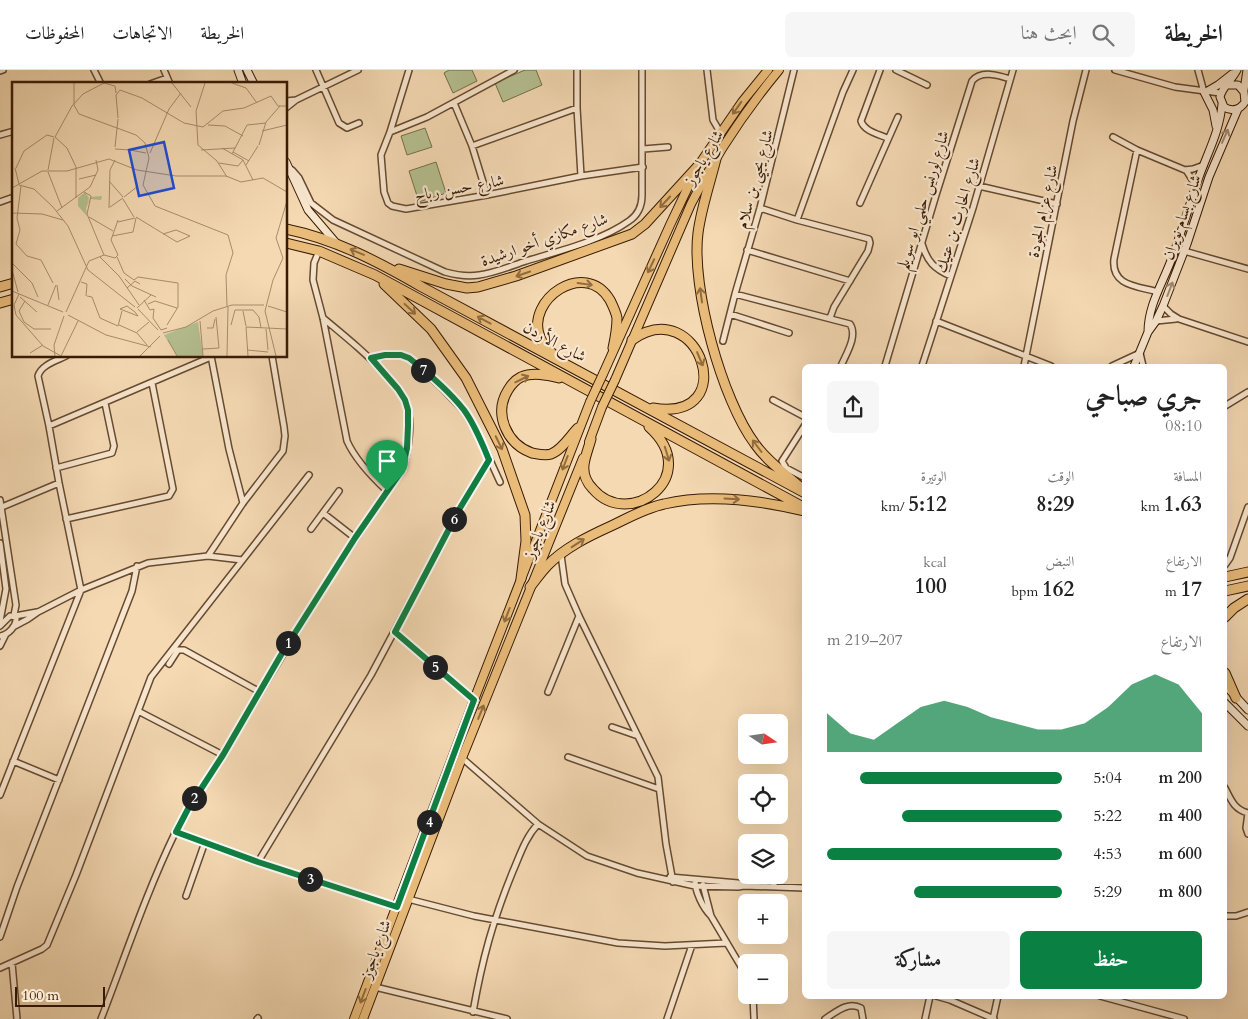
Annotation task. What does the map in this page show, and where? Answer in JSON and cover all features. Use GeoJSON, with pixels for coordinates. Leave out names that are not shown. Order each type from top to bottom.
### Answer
{"type":"FeatureCollection","features":[{"type":"Feature","properties":{"kind":"highway"},"geometry":{"type":"LineString","coordinates":[[716,159],[698,233],[697,272],[702,304],[715,353],[735,409],[754,443],[772,463],[802,489]]}},
{"type":"Feature","properties":{"kind":"highway"},"geometry":{"type":"LineString","coordinates":[[379,262],[435,281],[457,286],[478,287],[497,283],[632,234],[645,224],[698,166]]}},
{"type":"Feature","properties":{"kind":"highway","name":"شارع الأردن"},"geometry":{"type":"LineString","coordinates":[[288,229],[304,232],[338,244],[379,262],[802,490]]}},
{"type":"Feature","properties":{"kind":"highway","name":"شارع الأردن"},"geometry":{"type":"LineString","coordinates":[[288,243],[319,251],[374,275],[802,507]]}},
{"type":"Feature","properties":{"kind":"highway"},"geometry":{"type":"LineString","coordinates":[[374,275],[431,329],[466,378],[502,449],[525,515],[526,541],[520,579]]}},
{"type":"Feature","properties":{"kind":"highway"},"geometry":{"type":"LineString","coordinates":[[564,363],[542,342],[538,325],[540,314],[550,297],[561,288],[570,284],[584,282],[596,286],[608,297],[617,317],[613,348]]}},
{"type":"Feature","properties":{"kind":"highway"},"geometry":{"type":"LineString","coordinates":[[632,340],[649,330],[671,330],[685,338],[693,346],[703,367],[702,390],[692,402],[683,407],[668,410],[645,406]]}},
{"type":"Feature","properties":{"kind":"highway"},"geometry":{"type":"LineString","coordinates":[[568,380],[538,375],[520,378],[512,384],[507,392],[503,401],[502,418],[513,441],[528,451],[538,454],[546,455],[555,452],[578,428]]}},
{"type":"Feature","properties":{"kind":"highway"},"geometry":{"type":"LineString","coordinates":[[591,439],[584,465],[586,480],[590,486],[603,498],[612,503],[631,504],[642,500],[659,488],[665,480],[669,464],[668,454],[660,438],[637,417]]}},
{"type":"Feature","properties":{"kind":"highway"},"geometry":{"type":"LineString","coordinates":[[530,587],[546,566],[561,554],[589,536],[644,510],[693,499],[743,500],[802,508]]}},
{"type":"Feature","properties":{"kind":"highway"},"geometry":{"type":"LineString","coordinates":[[1227,577],[1248,572]]}},
{"type":"Feature","properties":{"kind":"highway"},"geometry":{"type":"LineString","coordinates":[[1227,590],[1248,586]]}},
{"type":"Feature","properties":{"kind":"highway"},"geometry":{"type":"LineString","coordinates":[[1227,614],[1248,599]]}},
{"type":"Feature","properties":{"kind":"highway"},"geometry":{"type":"LineString","coordinates":[[1227,678],[1236,698]]}},
{"type":"Feature","properties":{"kind":"main road","name":"شارع ياجوز"},"geometry":{"type":"LineString","coordinates":[[354,1019],[578,428],[698,166],[720,132],[768,70]]}},
{"type":"Feature","properties":{"kind":"main road","name":"شارع ياجوز"},"geometry":{"type":"LineString","coordinates":[[363,1019],[462,758],[591,439],[602,407],[691,204],[716,159],[758,96],[779,70]]}},
{"type":"Feature","properties":{"kind":"street"},"geometry":{"type":"LineString","coordinates":[[94,70],[100,82]]}},
{"type":"Feature","properties":{"kind":"street"},"geometry":{"type":"LineString","coordinates":[[164,70],[169,81]]}},
{"type":"Feature","properties":{"kind":"street"},"geometry":{"type":"LineString","coordinates":[[247,70],[253,82]]}},
{"type":"Feature","properties":{"kind":"street"},"geometry":{"type":"LineString","coordinates":[[316,70],[337,119],[342,126],[349,127],[359,123]]}},
{"type":"Feature","properties":{"kind":"street"},"geometry":{"type":"LineString","coordinates":[[288,106],[296,100],[358,70]]}},
{"type":"Feature","properties":{"kind":"street","name":"شارع حسن رباح"},"geometry":{"type":"LineString","coordinates":[[409,70],[390,132],[382,148],[380,162],[384,192],[389,204],[396,208],[406,209],[581,176],[643,167]]}},
{"type":"Feature","properties":{"kind":"street"},"geometry":{"type":"LineString","coordinates":[[390,132],[428,116],[514,70]]}},
{"type":"Feature","properties":{"kind":"street"},"geometry":{"type":"LineString","coordinates":[[577,70],[576,108],[581,176]]}},
{"type":"Feature","properties":{"kind":"street","name":"شارع مكازي أخو ارشيدة"},"geometry":{"type":"LineString","coordinates":[[288,165],[298,178],[311,202],[333,220],[445,272],[467,276],[487,273],[571,247],[612,231],[630,221],[637,214],[641,206],[643,167],[642,70]]}},
{"type":"Feature","properties":{"kind":"street"},"geometry":{"type":"LineString","coordinates":[[707,70],[714,120],[720,132]]}},
{"type":"Feature","properties":{"kind":"street","name":"شارع يحيى بن سلام"},"geometry":{"type":"LineString","coordinates":[[723,341],[734,294],[760,208],[794,70]]}},
{"type":"Feature","properties":{"kind":"street"},"geometry":{"type":"LineString","coordinates":[[797,220],[843,92],[853,70]]}},
{"type":"Feature","properties":{"kind":"street"},"geometry":{"type":"LineString","coordinates":[[880,70],[861,122],[866,129],[887,138]]}},
{"type":"Feature","properties":{"kind":"street"},"geometry":{"type":"LineString","coordinates":[[896,70],[927,85]]}},
{"type":"Feature","properties":{"kind":"street","name":"شارع الحارث بن عتيك"},"geometry":{"type":"LineString","coordinates":[[923,364],[979,186],[1013,70]]}},
{"type":"Feature","properties":{"kind":"street","name":"شارع عزام الجودة"},"geometry":{"type":"LineString","coordinates":[[1024,364],[1073,121],[1086,70]]}},
{"type":"Feature","properties":{"kind":"street"},"geometry":{"type":"LineString","coordinates":[[1115,70],[1157,82],[1205,92],[1220,93]]}},
{"type":"Feature","properties":{"kind":"street"},"geometry":{"type":"LineString","coordinates":[[1198,70],[1215,116],[1215,137]]}},
{"type":"Feature","properties":{"kind":"street"},"geometry":{"type":"LineString","coordinates":[[1205,92],[1224,81],[1236,70]]}},
{"type":"Feature","properties":{"kind":"street"},"geometry":{"type":"LineString","coordinates":[[1220,93],[1236,70]]}},
{"type":"Feature","properties":{"kind":"street"},"geometry":{"type":"LineString","coordinates":[[1220,93],[1222,104],[1231,110],[1242,108],[1246,98],[1247,70]]}},
{"type":"Feature","properties":{"kind":"street","name":"شارع لورنس حلمي ابو سويلم"},"geometry":{"type":"LineString","coordinates":[[886,364],[972,81],[978,75],[985,73],[1010,79]]}},
{"type":"Feature","properties":{"kind":"street"},"geometry":{"type":"LineString","coordinates":[[1227,85],[1238,85],[1245,92]]}},
{"type":"Feature","properties":{"kind":"street"},"geometry":{"type":"LineString","coordinates":[[288,101],[296,100]]}},
{"type":"Feature","properties":{"kind":"street"},"geometry":{"type":"LineString","coordinates":[[454,103],[472,146],[487,195]]}},
{"type":"Feature","properties":{"kind":"street","name":"شارع بسام نويران"},"geometry":{"type":"LineString","coordinates":[[1135,364],[1148,332],[1151,310],[1215,137],[1222,104]]}},
{"type":"Feature","properties":{"kind":"street"},"geometry":{"type":"LineString","coordinates":[[472,146],[576,108]]}},
{"type":"Feature","properties":{"kind":"street","name":"شارع بسام نويران"},"geometry":{"type":"LineString","coordinates":[[1148,332],[1163,306],[1209,177],[1242,108]]}},
{"type":"Feature","properties":{"kind":"street"},"geometry":{"type":"LineString","coordinates":[[860,203],[887,138],[898,117]]}},
{"type":"Feature","properties":{"kind":"street"},"geometry":{"type":"LineString","coordinates":[[1113,137],[1136,150],[1185,170],[1193,170],[1204,165]]}},
{"type":"Feature","properties":{"kind":"street"},"geometry":{"type":"LineString","coordinates":[[643,149],[668,147]]}},
{"type":"Feature","properties":{"kind":"street"},"geometry":{"type":"LineString","coordinates":[[1136,150],[1113,271],[1116,277],[1122,281],[1158,292]]}},
{"type":"Feature","properties":{"kind":"street"},"geometry":{"type":"LineString","coordinates":[[288,166],[308,210],[338,244]]}},
{"type":"Feature","properties":{"kind":"street"},"geometry":{"type":"LineString","coordinates":[[1185,170],[1192,177],[1196,186]]}},
{"type":"Feature","properties":{"kind":"street"},"geometry":{"type":"LineString","coordinates":[[979,186],[1057,204]]}},
{"type":"Feature","properties":{"kind":"street"},"geometry":{"type":"LineString","coordinates":[[0,202],[12,198]]}},
{"type":"Feature","properties":{"kind":"street"},"geometry":{"type":"LineString","coordinates":[[760,208],[866,238],[870,243],[868,251],[830,318]]}},
{"type":"Feature","properties":{"kind":"street"},"geometry":{"type":"LineString","coordinates":[[922,243],[928,260],[939,271],[951,276]]}},
{"type":"Feature","properties":{"kind":"street"},"geometry":{"type":"LineString","coordinates":[[747,250],[850,281]]}},
{"type":"Feature","properties":{"kind":"street"},"geometry":{"type":"LineString","coordinates":[[319,251],[314,263],[313,280],[323,318],[347,441],[376,481],[387,491]]}},
{"type":"Feature","properties":{"kind":"street"},"geometry":{"type":"LineString","coordinates":[[1184,251],[1248,269]]}},
{"type":"Feature","properties":{"kind":"street"},"geometry":{"type":"LineString","coordinates":[[734,294],[846,322],[852,327],[854,333],[842,364]]}},
{"type":"Feature","properties":{"kind":"street"},"geometry":{"type":"LineString","coordinates":[[1163,306],[1170,314],[1179,319],[1248,342]]}},
{"type":"Feature","properties":{"kind":"street"},"geometry":{"type":"LineString","coordinates":[[730,314],[789,332]]}},
{"type":"Feature","properties":{"kind":"street"},"geometry":{"type":"LineString","coordinates":[[101,1019],[151,889],[188,809],[223,755],[281,655],[355,538],[402,470],[405,460],[408,426],[408,410],[405,400],[371,358],[323,318]]}},
{"type":"Feature","properties":{"kind":"street"},"geometry":{"type":"LineString","coordinates":[[1156,321],[1179,319]]}},
{"type":"Feature","properties":{"kind":"street"},"geometry":{"type":"LineString","coordinates":[[936,321],[1045,364]]}},
{"type":"Feature","properties":{"kind":"street"},"geometry":{"type":"LineString","coordinates":[[1116,364],[1140,353],[1143,364]]}},
{"type":"Feature","properties":{"kind":"street"},"geometry":{"type":"LineString","coordinates":[[371,358],[385,355],[401,355],[409,358],[421,368],[464,411],[479,436],[500,482]]}},
{"type":"Feature","properties":{"kind":"street"},"geometry":{"type":"LineString","coordinates":[[0,795],[81,590],[38,376],[42,368],[62,358]]}},
{"type":"Feature","properties":{"kind":"street"},"geometry":{"type":"LineString","coordinates":[[49,426],[209,358]]}},
{"type":"Feature","properties":{"kind":"street"},"geometry":{"type":"LineString","coordinates":[[211,358],[242,504]]}},
{"type":"Feature","properties":{"kind":"street"},"geometry":{"type":"LineString","coordinates":[[208,556],[242,504],[283,451],[285,443],[284,427],[272,358]]}},
{"type":"Feature","properties":{"kind":"street"},"geometry":{"type":"LineString","coordinates":[[66,519],[170,496],[172,493],[173,489],[152,383]]}},
{"type":"Feature","properties":{"kind":"street"},"geometry":{"type":"LineString","coordinates":[[1227,405],[1248,392]]}},
{"type":"Feature","properties":{"kind":"street"},"geometry":{"type":"LineString","coordinates":[[773,400],[802,415]]}},
{"type":"Feature","properties":{"kind":"street"},"geometry":{"type":"LineString","coordinates":[[56,468],[112,453],[114,446],[105,403]]}},
{"type":"Feature","properties":{"kind":"street"},"geometry":{"type":"LineString","coordinates":[[802,430],[782,461],[786,468],[802,476]]}},
{"type":"Feature","properties":{"kind":"street"},"geometry":{"type":"LineString","coordinates":[[258,862],[371,675],[460,508],[489,460]]}},
{"type":"Feature","properties":{"kind":"street"},"geometry":{"type":"LineString","coordinates":[[0,968],[47,945],[76,875],[147,686],[158,667],[309,475]]}},
{"type":"Feature","properties":{"kind":"street"},"geometry":{"type":"LineString","coordinates":[[2,507],[59,483]]}},
{"type":"Feature","properties":{"kind":"street"},"geometry":{"type":"LineString","coordinates":[[311,528],[339,491]]}},
{"type":"Feature","properties":{"kind":"street"},"geometry":{"type":"LineString","coordinates":[[0,500],[16,605],[14,616],[16,622],[13,627]]}},
{"type":"Feature","properties":{"kind":"street"},"geometry":{"type":"LineString","coordinates":[[1227,562],[1248,506]]}},
{"type":"Feature","properties":{"kind":"street"},"geometry":{"type":"LineString","coordinates":[[323,513],[355,538]]}},
{"type":"Feature","properties":{"kind":"street"},"geometry":{"type":"LineString","coordinates":[[0,543],[6,589],[0,621]]}},
{"type":"Feature","properties":{"kind":"street"},"geometry":{"type":"LineString","coordinates":[[561,554],[563,576],[579,616],[658,777],[666,844],[673,879]]}},
{"type":"Feature","properties":{"kind":"street"},"geometry":{"type":"LineString","coordinates":[[0,646],[3,636],[13,627],[38,612],[81,590],[137,566],[208,556],[242,560]]}},
{"type":"Feature","properties":{"kind":"street"},"geometry":{"type":"LineString","coordinates":[[0,937],[17,887],[132,591],[137,566]]}},
{"type":"Feature","properties":{"kind":"street"},"geometry":{"type":"LineString","coordinates":[[0,626],[8,617],[38,612]]}},
{"type":"Feature","properties":{"kind":"street"},"geometry":{"type":"LineString","coordinates":[[548,692],[579,616]]}},
{"type":"Feature","properties":{"kind":"street"},"geometry":{"type":"LineString","coordinates":[[395,632],[474,700]]}},
{"type":"Feature","properties":{"kind":"street"},"geometry":{"type":"LineString","coordinates":[[169,664],[178,650],[184,650],[260,692]]}},
{"type":"Feature","properties":{"kind":"street"},"geometry":{"type":"LineString","coordinates":[[1227,687],[1248,710]]}},
{"type":"Feature","properties":{"kind":"street"},"geometry":{"type":"LineString","coordinates":[[1227,704],[1248,726]]}},
{"type":"Feature","properties":{"kind":"street"},"geometry":{"type":"LineString","coordinates":[[138,711],[223,755]]}},
{"type":"Feature","properties":{"kind":"street"},"geometry":{"type":"LineString","coordinates":[[612,727],[638,736]]}},
{"type":"Feature","properties":{"kind":"street"},"geometry":{"type":"LineString","coordinates":[[568,757],[659,789]]}},
{"type":"Feature","properties":{"kind":"street"},"geometry":{"type":"LineString","coordinates":[[462,758],[538,824],[586,856],[629,871],[664,878],[738,883],[744,886]]}},
{"type":"Feature","properties":{"kind":"street"},"geometry":{"type":"LineString","coordinates":[[13,761],[59,780]]}},
{"type":"Feature","properties":{"kind":"street"},"geometry":{"type":"LineString","coordinates":[[1227,792],[1237,809],[1248,813],[1246,828],[1248,834]]}},
{"type":"Feature","properties":{"kind":"street"},"geometry":{"type":"LineString","coordinates":[[473,1012],[494,919],[524,844],[531,831],[538,824]]}},
{"type":"Feature","properties":{"kind":"street"},"geometry":{"type":"LineString","coordinates":[[176,832],[258,862],[397,907]]}},
{"type":"Feature","properties":{"kind":"street"},"geometry":{"type":"LineString","coordinates":[[186,896],[205,842]]}},
{"type":"Feature","properties":{"kind":"street"},"geometry":{"type":"LineString","coordinates":[[673,879],[703,887],[774,886],[802,888]]}},
{"type":"Feature","properties":{"kind":"street"},"geometry":{"type":"LineString","coordinates":[[695,880],[695,886],[706,912],[711,916]]}},
{"type":"Feature","properties":{"kind":"street"},"geometry":{"type":"LineString","coordinates":[[703,880],[703,887],[711,916],[738,963]]}},
{"type":"Feature","properties":{"kind":"street"},"geometry":{"type":"LineString","coordinates":[[408,899],[449,911],[618,943],[665,946],[726,944]]}},
{"type":"Feature","properties":{"kind":"street"},"geometry":{"type":"LineString","coordinates":[[1227,916],[1236,916],[1248,912]]}},
{"type":"Feature","properties":{"kind":"street"},"geometry":{"type":"LineString","coordinates":[[667,1019],[692,945]]}},
{"type":"Feature","properties":{"kind":"street"},"geometry":{"type":"LineString","coordinates":[[12,963],[17,1019]]}},
{"type":"Feature","properties":{"kind":"street"},"geometry":{"type":"LineString","coordinates":[[376,987],[507,1019]]}},
{"type":"Feature","properties":{"kind":"street"},"geometry":{"type":"LineString","coordinates":[[924,1019],[929,999]]}},
{"type":"Feature","properties":{"kind":"street"},"geometry":{"type":"LineString","coordinates":[[946,999],[994,1019],[997,999]]}},
{"type":"Feature","properties":{"kind":"street"},"geometry":{"type":"LineString","coordinates":[[1109,999],[1164,1017],[1184,1019]]}},
{"type":"Feature","properties":{"kind":"street"},"geometry":{"type":"LineString","coordinates":[[753,1004],[754,1019]]}},
{"type":"Feature","properties":{"kind":"street"},"geometry":{"type":"LineString","coordinates":[[825,1019],[839,1010],[852,1006],[861,1008],[863,1019]]}},
{"type":"Feature","properties":{"kind":"green space"},"geometry":{"type":"Polygon","coordinates":[[[449,70],[472,70],[477,81],[453,93],[444,73],[449,70]]]}},
{"type":"Feature","properties":{"kind":"green space"},"geometry":{"type":"Polygon","coordinates":[[[525,70],[536,70],[542,85],[503,102],[495,83],[525,70]]]}},
{"type":"Feature","properties":{"kind":"green space"},"geometry":{"type":"Polygon","coordinates":[[[425,128],[432,147],[407,155],[401,136],[425,128]]]}},
{"type":"Feature","properties":{"kind":"green space"},"geometry":{"type":"Polygon","coordinates":[[[436,162],[446,193],[419,202],[409,171],[436,162]]]}},
{"type":"Feature","properties":{"kind":"route"},"geometry":{"type":"LineString","coordinates":[[385,355],[401,355],[409,358],[421,368],[455,400],[479,436],[489,460],[460,508],[395,632],[474,700],[397,907],[258,862],[176,832],[281,655],[387,491],[402,470],[405,460],[408,410],[405,400],[398,389],[371,358],[385,355]]}}]}
